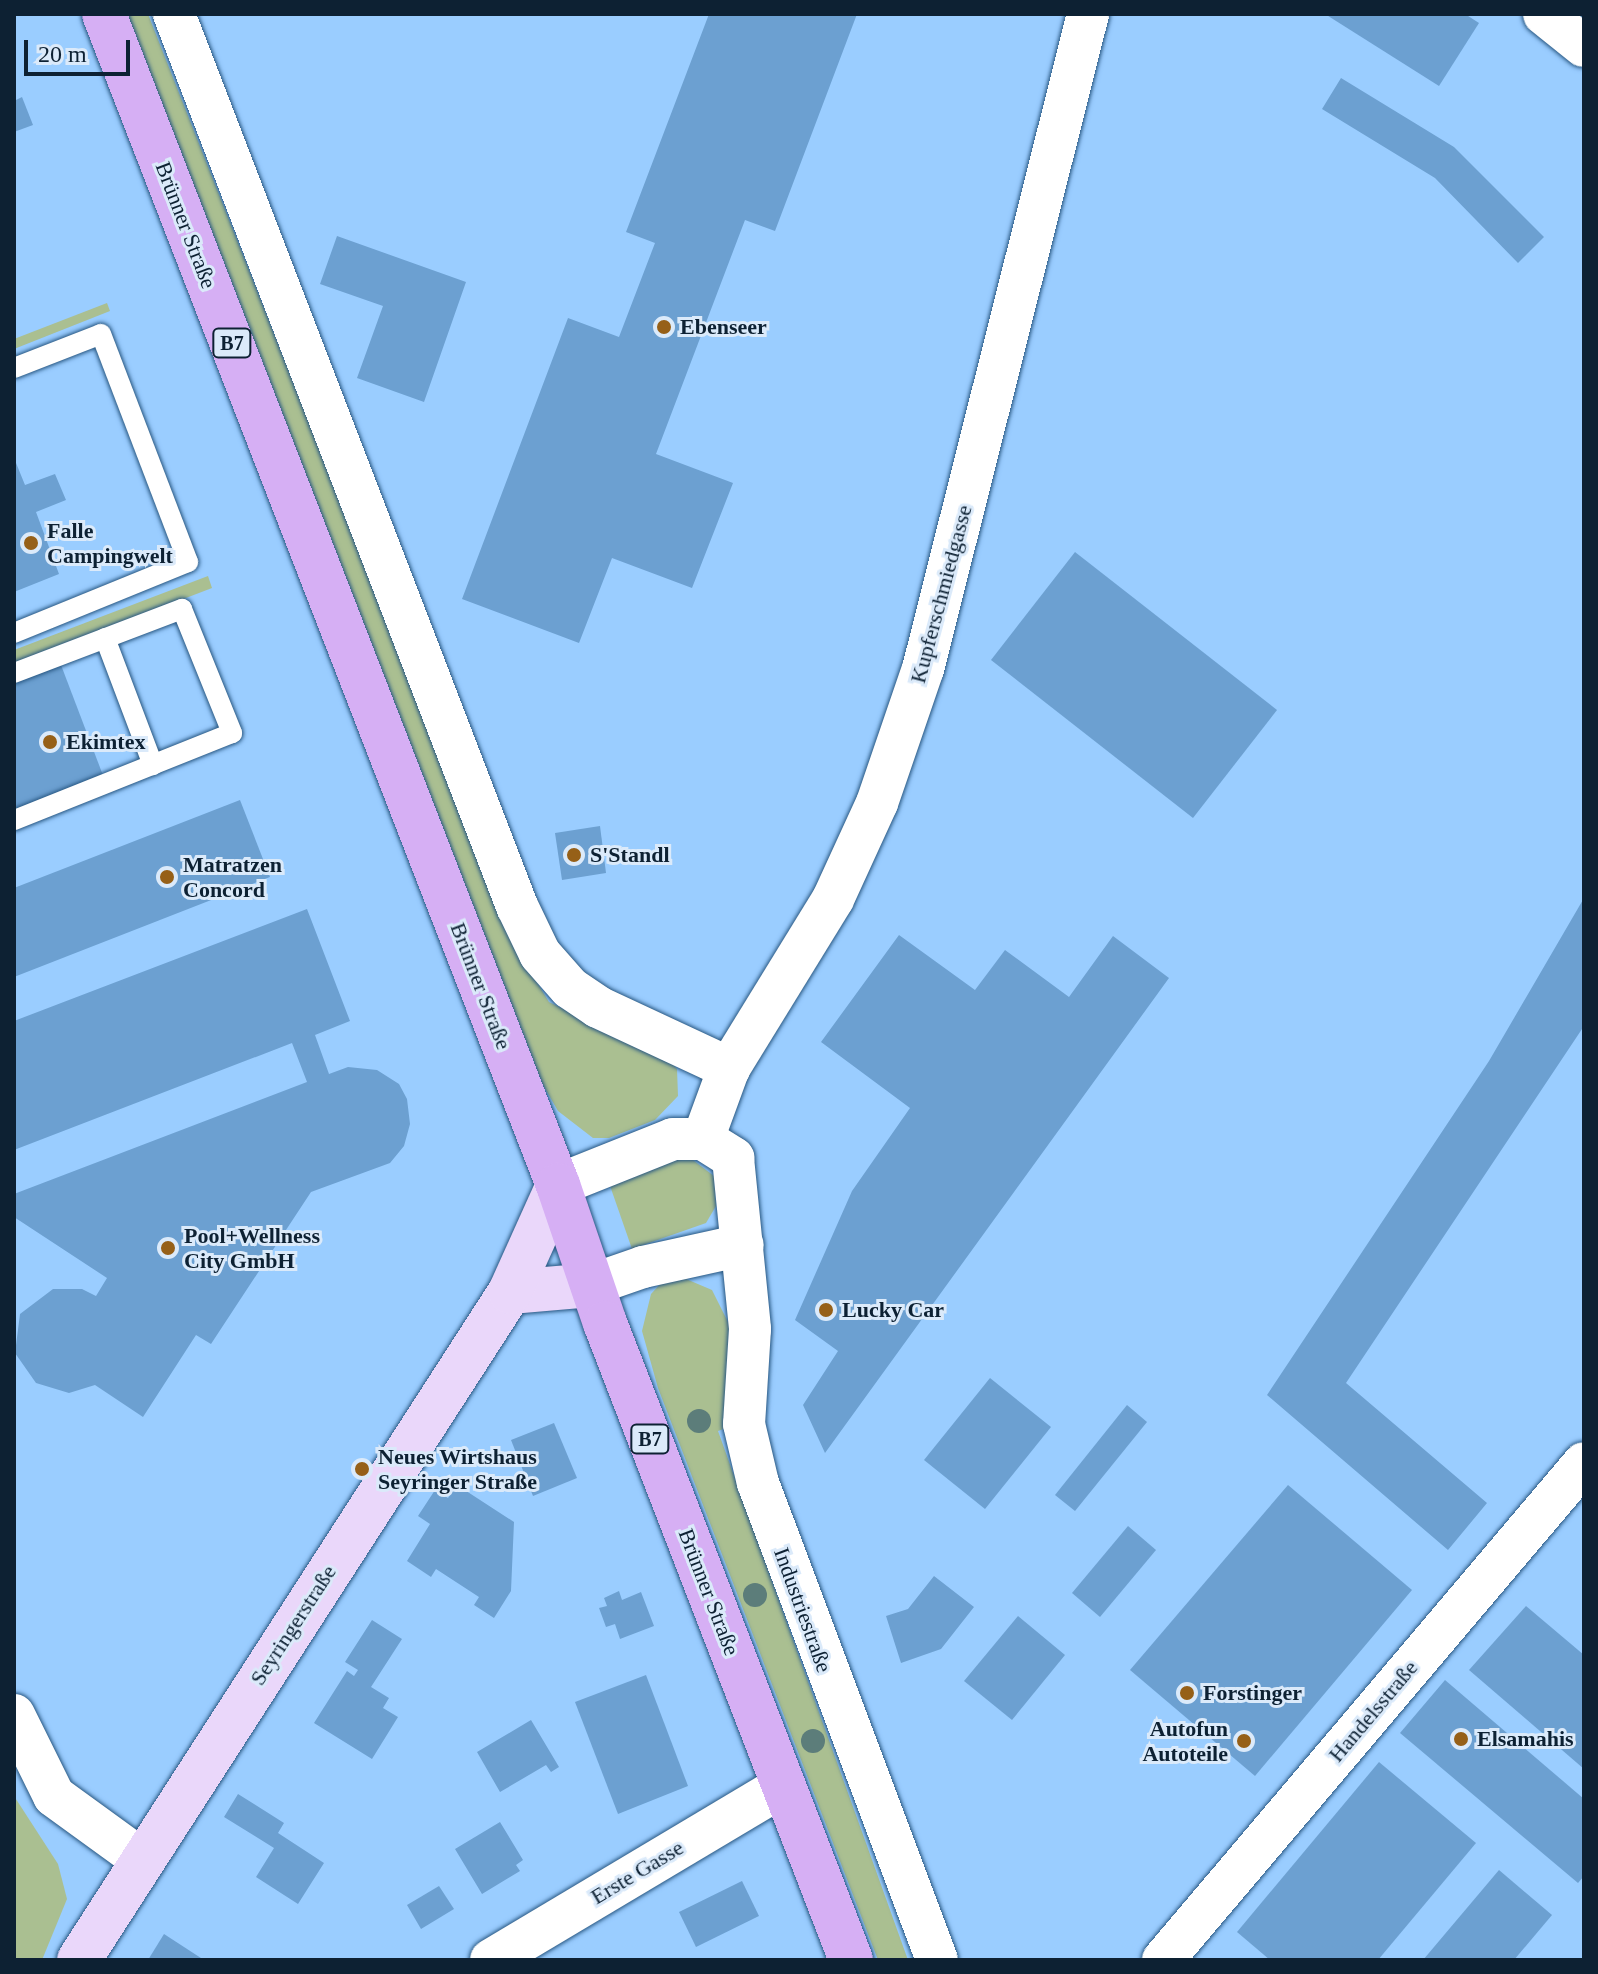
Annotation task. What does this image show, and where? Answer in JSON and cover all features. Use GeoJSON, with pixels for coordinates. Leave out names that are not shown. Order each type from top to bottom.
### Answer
{"type":"FeatureCollection","features":[{"type":"Feature","properties":{"kind":"main road","name":"Brünner Straße"},"geometry":{"type":"LineString","coordinates":[[104,14],[558,1185],[591,1285],[851,1960]]}},
{"type":"Feature","properties":{"kind":"street"},"geometry":{"type":"LineString","coordinates":[[174,14],[517,906],[540,954],[570,988],[598,1007],[729,1068]]}},
{"type":"Feature","properties":{"kind":"street","name":"Kupferschmiedgasse"},"geometry":{"type":"LineString","coordinates":[[703,1139],[729,1068],[833,899],[877,803],[923,669],[1088,14]]}},
{"type":"Feature","properties":{"kind":"street"},"geometry":{"type":"LineString","coordinates":[[1544,14],[1584,46]]}},
{"type":"Feature","properties":{"kind":"street"},"geometry":{"type":"LineString","coordinates":[[510,1292],[591,1285],[643,1267],[743,1245],[733,1158],[703,1139],[673,1139],[558,1185]]}},
{"type":"Feature","properties":{"kind":"street","name":"Seyringerstraße"},"geometry":{"type":"LineString","coordinates":[[79,1960],[510,1292],[558,1185]]}},
{"type":"Feature","properties":{"kind":"street","name":"Industriestraße"},"geometry":{"type":"LineString","coordinates":[[743,1245],[750,1329],[744,1424],[758,1483],[937,1960]]}},
{"type":"Feature","properties":{"kind":"street","name":"Handelsstraße"},"geometry":{"type":"LineString","coordinates":[[1163,1960],[1584,1463]]}},
{"type":"Feature","properties":{"kind":"street"},"geometry":{"type":"LineString","coordinates":[[14,1715],[54,1796],[142,1860]]}},
{"type":"Feature","properties":{"kind":"street","name":"Erste Gasse"},"geometry":{"type":"LineString","coordinates":[[491,1960],[784,1785]]}},
{"type":"Feature","properties":{"kind":"lane"},"geometry":{"type":"LineString","coordinates":[[14,368],[101,334],[188,562],[14,633]]}},
{"type":"Feature","properties":{"kind":"lane"},"geometry":{"type":"LineString","coordinates":[[14,673],[182,609],[232,733],[14,820]]}},
{"type":"Feature","properties":{"kind":"lane"},"geometry":{"type":"LineString","coordinates":[[105,638],[153,765]]}},
{"type":"Feature","properties":{"kind":"green space"},"geometry":{"type":"Polygon","coordinates":[[[127,14],[148,14],[516,948],[549,1002],[667,1058],[677,1069],[678,1096],[655,1120],[609,1138],[593,1138],[558,1111],[543,1085],[127,14]]]}},
{"type":"Feature","properties":{"kind":"green space"},"geometry":{"type":"Polygon","coordinates":[[[107,303],[110,311],[14,349],[14,339],[107,303]]]}},
{"type":"Feature","properties":{"kind":"green space"},"geometry":{"type":"Polygon","coordinates":[[[208,576],[212,588],[14,664],[14,650],[208,576]]]}},
{"type":"Feature","properties":{"kind":"green space"},"geometry":{"type":"Polygon","coordinates":[[[685,1154],[714,1176],[716,1206],[706,1223],[632,1249],[608,1180],[685,1154]]]}},
{"type":"Feature","properties":{"kind":"green space"},"geometry":{"type":"Polygon","coordinates":[[[679,1276],[712,1290],[730,1326],[729,1427],[718,1431],[908,1960],[878,1960],[658,1388],[642,1331],[651,1294],[664,1280],[679,1276]]]}},
{"type":"Feature","properties":{"kind":"green space"},"geometry":{"type":"Polygon","coordinates":[[[14,1796],[58,1864],[67,1899],[42,1960],[14,1960],[14,1796]]]}},
{"type":"Feature","properties":{"kind":"building","name":"Ebenseer"},"geometry":{"type":"Polygon","coordinates":[[[709,14],[857,14],[775,231],[745,220],[656,454],[733,483],[692,588],[612,558],[579,643],[462,599],[568,318],[619,337],[655,243],[626,232],[709,14]]]}},
{"type":"Feature","properties":{"kind":"building"},"geometry":{"type":"Polygon","coordinates":[[[1325,14],[1465,14],[1479,23],[1439,86],[1325,14]]]}},
{"type":"Feature","properties":{"kind":"building"},"geometry":{"type":"Polygon","coordinates":[[[1341,78],[1454,147],[1544,237],[1518,263],[1435,178],[1322,109],[1341,78]]]}},
{"type":"Feature","properties":{"kind":"building"},"geometry":{"type":"Polygon","coordinates":[[[22,97],[33,125],[14,132],[14,101],[22,97]]]}},
{"type":"Feature","properties":{"kind":"building"},"geometry":{"type":"Polygon","coordinates":[[[337,236],[466,282],[424,402],[357,378],[383,306],[320,284],[337,236]]]}},
{"type":"Feature","properties":{"kind":"building","name":"Falle Campingwelt"},"geometry":{"type":"Polygon","coordinates":[[[14,458],[25,485],[55,474],[66,500],[36,512],[59,574],[14,592],[14,458]]]}},
{"type":"Feature","properties":{"kind":"building"},"geometry":{"type":"Polygon","coordinates":[[[1075,552],[1277,710],[1193,818],[991,660],[1075,552]]]}},
{"type":"Feature","properties":{"kind":"building"},"geometry":{"type":"Polygon","coordinates":[[[61,665],[104,778],[14,813],[14,683],[61,665]]]}},
{"type":"Feature","properties":{"kind":"building"},"geometry":{"type":"Polygon","coordinates":[[[240,800],[270,877],[14,977],[14,888],[240,800]]]}},
{"type":"Feature","properties":{"kind":"building"},"geometry":{"type":"Polygon","coordinates":[[[600,826],[606,873],[562,880],[555,833],[600,826]]]}},
{"type":"Feature","properties":{"kind":"building"},"geometry":{"type":"Polygon","coordinates":[[[1584,898],[1584,1026],[1346,1383],[1487,1503],[1448,1550],[1267,1395],[1489,1061],[1584,898]]]}},
{"type":"Feature","properties":{"kind":"building","name":"Pool+Wellness City GmbH"},"geometry":{"type":"Polygon","coordinates":[[[307,909],[350,1021],[315,1035],[329,1074],[348,1067],[377,1070],[399,1084],[407,1099],[410,1124],[404,1146],[390,1163],[311,1192],[211,1344],[196,1335],[143,1417],[95,1385],[69,1393],[36,1383],[15,1353],[20,1314],[53,1289],[82,1289],[96,1296],[107,1278],[14,1217],[14,1194],[307,1082],[292,1043],[14,1150],[14,1021],[307,909]]]}},
{"type":"Feature","properties":{"kind":"building"},"geometry":{"type":"Polygon","coordinates":[[[899,935],[975,990],[1005,950],[1069,997],[1113,936],[1169,978],[825,1453],[803,1405],[838,1351],[795,1320],[852,1191],[910,1108],[821,1042],[899,935]]]}},
{"type":"Feature","properties":{"kind":"building"},"geometry":{"type":"Polygon","coordinates":[[[990,1378],[1051,1427],[985,1509],[924,1460],[990,1378]]]}},
{"type":"Feature","properties":{"kind":"building"},"geometry":{"type":"Polygon","coordinates":[[[1127,1405],[1147,1422],[1075,1511],[1055,1495],[1127,1405]]]}},
{"type":"Feature","properties":{"kind":"building"},"geometry":{"type":"Polygon","coordinates":[[[554,1423],[577,1478],[533,1496],[511,1440],[554,1423]]]}},
{"type":"Feature","properties":{"kind":"building"},"geometry":{"type":"Polygon","coordinates":[[[457,1485],[514,1522],[511,1591],[494,1618],[474,1605],[479,1597],[436,1569],[431,1577],[407,1561],[430,1524],[418,1516],[435,1490],[448,1498],[457,1485]]]}},
{"type":"Feature","properties":{"kind":"building"},"geometry":{"type":"Polygon","coordinates":[[[1288,1485],[1412,1590],[1255,1776],[1130,1670],[1288,1485]]]}},
{"type":"Feature","properties":{"kind":"building"},"geometry":{"type":"Polygon","coordinates":[[[1128,1526],[1156,1550],[1100,1617],[1072,1593],[1128,1526]]]}},
{"type":"Feature","properties":{"kind":"building"},"geometry":{"type":"Polygon","coordinates":[[[934,1576],[974,1607],[941,1649],[901,1663],[886,1616],[908,1609],[934,1576]]]}},
{"type":"Feature","properties":{"kind":"building"},"geometry":{"type":"Polygon","coordinates":[[[619,1591],[622,1600],[641,1592],[654,1626],[620,1639],[615,1624],[606,1627],[599,1608],[607,1606],[604,1598],[619,1591]]]}},
{"type":"Feature","properties":{"kind":"building"},"geometry":{"type":"Polygon","coordinates":[[[1526,1606],[1584,1655],[1584,1769],[1469,1670],[1526,1606]]]}},
{"type":"Feature","properties":{"kind":"building"},"geometry":{"type":"Polygon","coordinates":[[[1018,1616],[1065,1655],[1012,1720],[964,1681],[1018,1616]]]}},
{"type":"Feature","properties":{"kind":"building"},"geometry":{"type":"Polygon","coordinates":[[[372,1620],[402,1639],[371,1687],[389,1698],[383,1708],[398,1717],[372,1759],[314,1723],[347,1671],[354,1676],[358,1670],[345,1662],[372,1620]]]}},
{"type":"Feature","properties":{"kind":"building"},"geometry":{"type":"Polygon","coordinates":[[[646,1675],[688,1786],[618,1814],[575,1702],[646,1675]]]}},
{"type":"Feature","properties":{"kind":"building"},"geometry":{"type":"Polygon","coordinates":[[[1445,1680],[1584,1799],[1584,1876],[1578,1883],[1400,1733],[1445,1680]]]}},
{"type":"Feature","properties":{"kind":"building"},"geometry":{"type":"Polygon","coordinates":[[[531,1720],[559,1767],[551,1772],[546,1765],[500,1792],[477,1752],[531,1720]]]}},
{"type":"Feature","properties":{"kind":"building"},"geometry":{"type":"Polygon","coordinates":[[[1379,1762],[1476,1843],[1378,1960],[1270,1960],[1237,1932],[1379,1762]]]}},
{"type":"Feature","properties":{"kind":"building"},"geometry":{"type":"Polygon","coordinates":[[[238,1794],[284,1823],[278,1833],[324,1863],[298,1904],[256,1877],[274,1848],[224,1817],[238,1794]]]}},
{"type":"Feature","properties":{"kind":"building"},"geometry":{"type":"Polygon","coordinates":[[[500,1822],[523,1860],[516,1865],[520,1871],[482,1894],[455,1849],[500,1822]]]}},
{"type":"Feature","properties":{"kind":"building"},"geometry":{"type":"Polygon","coordinates":[[[1499,1870],[1552,1915],[1514,1960],[1423,1960],[1499,1870]]]}},
{"type":"Feature","properties":{"kind":"building"},"geometry":{"type":"Polygon","coordinates":[[[742,1881],[759,1916],[696,1947],[679,1912],[742,1881]]]}},
{"type":"Feature","properties":{"kind":"building"},"geometry":{"type":"Polygon","coordinates":[[[439,1886],[454,1909],[421,1929],[407,1905],[439,1886]]]}},
{"type":"Feature","properties":{"kind":"building"},"geometry":{"type":"Polygon","coordinates":[[[164,1934],[204,1960],[148,1960],[164,1934]]]}},
{"type":"Feature","properties":{"kind":"place","name":"Ebenseer"},"geometry":{"type":"Point","coordinates":[664,327]}},
{"type":"Feature","properties":{"kind":"place","name":"Falle Campingwelt"},"geometry":{"type":"Point","coordinates":[31,543]}},
{"type":"Feature","properties":{"kind":"place","name":"Ekimtex"},"geometry":{"type":"Point","coordinates":[50,742]}},
{"type":"Feature","properties":{"kind":"place","name":"S'Standl"},"geometry":{"type":"Point","coordinates":[574,855]}},
{"type":"Feature","properties":{"kind":"place","name":"Matratzen Concord"},"geometry":{"type":"Point","coordinates":[167,877]}},
{"type":"Feature","properties":{"kind":"place","name":"Pool+Wellness City GmbH"},"geometry":{"type":"Point","coordinates":[168,1248]}},
{"type":"Feature","properties":{"kind":"place","name":"Lucky Car"},"geometry":{"type":"Point","coordinates":[826,1310]}},
{"type":"Feature","properties":{"kind":"place","name":"Neues Wirtshaus Seyringer Straße"},"geometry":{"type":"Point","coordinates":[362,1469]}},
{"type":"Feature","properties":{"kind":"place","name":"Forstinger"},"geometry":{"type":"Point","coordinates":[1187,1693]}},
{"type":"Feature","properties":{"kind":"place","name":"Elsamahis"},"geometry":{"type":"Point","coordinates":[1461,1739]}},
{"type":"Feature","properties":{"kind":"place","name":"Autofun Autoteile"},"geometry":{"type":"Point","coordinates":[1244,1741]}}]}
